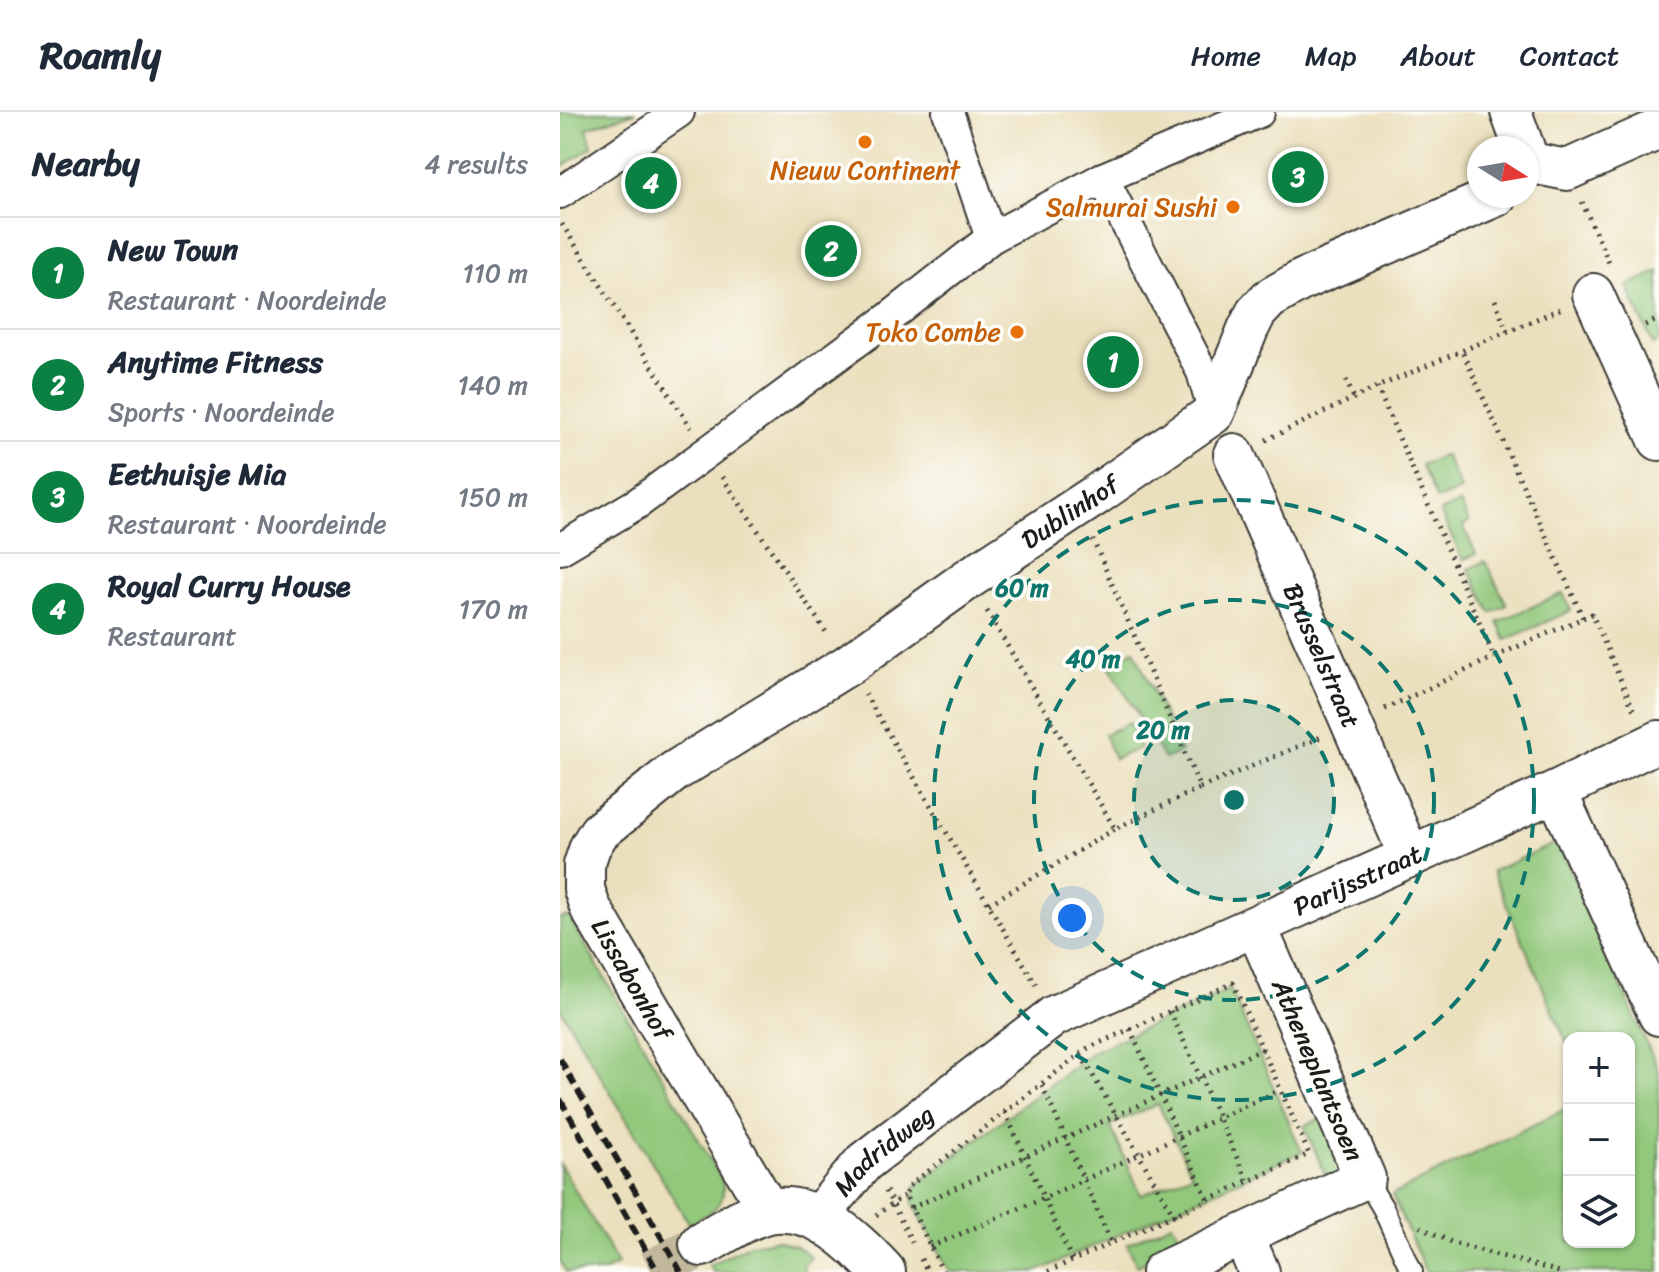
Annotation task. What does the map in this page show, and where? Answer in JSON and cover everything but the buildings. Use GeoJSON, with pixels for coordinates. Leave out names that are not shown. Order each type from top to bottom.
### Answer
{"type":"FeatureCollection","features":[{"type":"Feature","properties":{"kind":"street"},"geometry":{"type":"LineString","coordinates":[[560,193],[679,112]]}},
{"type":"Feature","properties":{"kind":"street"},"geometry":{"type":"LineString","coordinates":[[948,112],[991,238]]}},
{"type":"Feature","properties":{"kind":"street"},"geometry":{"type":"LineString","coordinates":[[560,549],[649,494],[889,318],[991,238],[1103,178],[1259,112]]}},
{"type":"Feature","properties":{"kind":"street"},"geometry":{"type":"LineString","coordinates":[[1511,112],[1520,136]]}},
{"type":"Feature","properties":{"kind":"street"},"geometry":{"type":"LineString","coordinates":[[1539,164],[1567,170],[1659,129]]}},
{"type":"Feature","properties":{"kind":"street"},"geometry":{"type":"LineString","coordinates":[[1103,178],[1202,372],[1214,413]]}},
{"type":"Feature","properties":{"kind":"street"},"geometry":{"type":"LineString","coordinates":[[1214,413],[1248,329],[1256,313],[1269,299],[1302,280],[1468,208]]}},
{"type":"Feature","properties":{"kind":"street"},"geometry":{"type":"LineString","coordinates":[[1593,294],[1659,440]]}},
{"type":"Feature","properties":{"kind":"street","name":"Dublinhof"},"geometry":{"type":"LineString","coordinates":[[848,665],[968,579],[1079,507],[1214,413]]}},
{"type":"Feature","properties":{"kind":"street","name":"Brusselstraat"},"geometry":{"type":"LineString","coordinates":[[1234,454],[1410,857]]}},
{"type":"Feature","properties":{"kind":"street","name":"Lissabonhof"},"geometry":{"type":"LineString","coordinates":[[769,1211],[602,930],[572,860],[590,847],[599,832],[675,771],[848,665]]}},
{"type":"Feature","properties":{"kind":"street","name":"Parijsstraat"},"geometry":{"type":"LineString","coordinates":[[1054,1016],[1556,791],[1657,742]]}},
{"type":"Feature","properties":{"kind":"street"},"geometry":{"type":"LineString","coordinates":[[1556,791],[1659,1015]]}},
{"type":"Feature","properties":{"kind":"street","name":"Atheneplantsoen"},"geometry":{"type":"LineString","coordinates":[[1177,1267],[1243,1235],[1374,1193],[1256,926]]}},
{"type":"Feature","properties":{"kind":"street","name":"Madridweg"},"geometry":{"type":"LineString","coordinates":[[702,1244],[769,1211],[799,1211],[818,1217],[864,1162],[1054,1016]]}},
{"type":"Feature","properties":{"kind":"street"},"geometry":{"type":"LineString","coordinates":[[818,1217],[883,1272]]}},
{"type":"Feature","properties":{"kind":"street"},"geometry":{"type":"LineString","coordinates":[[1243,1235],[1259,1272]]}},
{"type":"Feature","properties":{"kind":"lane"},"geometry":{"type":"LineString","coordinates":[[1374,1193],[1412,1272]]}},
{"type":"Feature","properties":{"kind":"path"},"geometry":{"type":"LineString","coordinates":[[1234,454],[1377,387],[1463,353],[1618,282],[1567,170]]}},
{"type":"Feature","properties":{"kind":"path"},"geometry":{"type":"LineString","coordinates":[[1495,300],[1507,331]]}},
{"type":"Feature","properties":{"kind":"path"},"geometry":{"type":"LineString","coordinates":[[1463,353],[1583,618]]}},
{"type":"Feature","properties":{"kind":"path"},"geometry":{"type":"LineString","coordinates":[[1346,380],[1354,398]]}},
{"type":"Feature","properties":{"kind":"path"},"geometry":{"type":"LineString","coordinates":[[1377,387],[1494,657],[1592,614],[1635,713],[1642,711],[1657,742]]}},
{"type":"Feature","properties":{"kind":"path"},"geometry":{"type":"LineString","coordinates":[[989,904],[1115,829],[1200,788],[1079,507]]}},
{"type":"Feature","properties":{"kind":"path"},"geometry":{"type":"LineString","coordinates":[[968,579],[1115,829]]}},
{"type":"Feature","properties":{"kind":"path"},"geometry":{"type":"LineString","coordinates":[[848,665],[1054,1016]]}},
{"type":"Feature","properties":{"kind":"path"},"geometry":{"type":"LineString","coordinates":[[943,1272],[905,1195],[909,1186],[1088,1048],[1233,983],[1309,1154],[1047,1272]]}},
{"type":"Feature","properties":{"kind":"path"},"geometry":{"type":"LineString","coordinates":[[1170,1011],[1248,1182]]}},
{"type":"Feature","properties":{"kind":"path"},"geometry":{"type":"LineString","coordinates":[[1130,1029],[1208,1200]]}},
{"type":"Feature","properties":{"kind":"path"},"geometry":{"type":"LineString","coordinates":[[911,1208],[1263,1049]]}},
{"type":"Feature","properties":{"kind":"path"},"geometry":{"type":"LineString","coordinates":[[1081,1055],[1174,1216],[1177,1267]]}},
{"type":"Feature","properties":{"kind":"path"},"geometry":{"type":"LineString","coordinates":[[1042,1085],[1111,1242]]}},
{"type":"Feature","properties":{"kind":"path"},"geometry":{"type":"LineString","coordinates":[[930,1247],[1280,1090]]}},
{"type":"Feature","properties":{"kind":"path"},"geometry":{"type":"LineString","coordinates":[[1005,1112],[1072,1261]]}},
{"type":"Feature","properties":{"kind":"path"},"geometry":{"type":"LineString","coordinates":[[885,1188],[928,1272]]}},
{"type":"Feature","properties":{"kind":"path"},"geometry":{"type":"LineString","coordinates":[[1374,1193],[1453,1243],[1560,1272]]}},
{"type":"Feature","properties":{"kind":"green space"},"geometry":{"type":"Polygon","coordinates":[[[560,112],[635,112],[587,128],[592,147],[563,166],[560,161],[560,112]]]}},
{"type":"Feature","properties":{"kind":"green space"},"geometry":{"type":"Polygon","coordinates":[[[1659,271],[1659,342],[1653,345],[1627,286],[1659,271]]]}},
{"type":"Feature","properties":{"kind":"green space"},"geometry":{"type":"Polygon","coordinates":[[[1445,455],[1461,490],[1437,500],[1421,465],[1445,455]]]}},
{"type":"Feature","properties":{"kind":"green space"},"geometry":{"type":"Polygon","coordinates":[[[1460,503],[1469,522],[1463,526],[1476,554],[1463,560],[1440,512],[1460,503]]]}},
{"type":"Feature","properties":{"kind":"green space"},"geometry":{"type":"Polygon","coordinates":[[[1485,561],[1507,605],[1491,613],[1469,569],[1485,561]]]}},
{"type":"Feature","properties":{"kind":"green space"},"geometry":{"type":"Polygon","coordinates":[[[1563,593],[1571,611],[1506,640],[1498,622],[1563,593]]]}},
{"type":"Feature","properties":{"kind":"green space"},"geometry":{"type":"Polygon","coordinates":[[[1134,650],[1181,752],[1164,759],[1108,664],[1134,650]]]}},
{"type":"Feature","properties":{"kind":"green space"},"geometry":{"type":"Polygon","coordinates":[[[1130,723],[1140,748],[1114,759],[1104,734],[1130,723]]]}},
{"type":"Feature","properties":{"kind":"green space"},"geometry":{"type":"Polygon","coordinates":[[[1558,842],[1659,1072],[1659,1272],[1426,1272],[1392,1195],[1563,1110],[1563,1248],[1635,1248],[1635,1032],[1563,1034],[1492,871],[1558,842]]]}},
{"type":"Feature","properties":{"kind":"green space"},"geometry":{"type":"Polygon","coordinates":[[[569,917],[722,1180],[719,1203],[710,1213],[689,1224],[560,1008],[560,918],[569,917]]]}},
{"type":"Feature","properties":{"kind":"green space"},"geometry":{"type":"Polygon","coordinates":[[[1230,989],[1302,1152],[1036,1272],[950,1272],[913,1203],[915,1186],[1094,1051],[1230,989]],[[1158,1104],[1110,1125],[1141,1195],[1192,1174],[1158,1104]]]}},
{"type":"Feature","properties":{"kind":"green space"},"geometry":{"type":"Polygon","coordinates":[[[1328,1115],[1342,1169],[1329,1183],[1304,1126],[1328,1115]]]}},
{"type":"Feature","properties":{"kind":"green space"},"geometry":{"type":"Polygon","coordinates":[[[560,1164],[618,1264],[603,1272],[566,1272],[560,1261],[560,1164]]]}},
{"type":"Feature","properties":{"kind":"green space"},"geometry":{"type":"Polygon","coordinates":[[[1172,1223],[1186,1245],[1137,1266],[1127,1244],[1172,1223]]]}},
{"type":"Feature","properties":{"kind":"green space"},"geometry":{"type":"Polygon","coordinates":[[[775,1240],[796,1246],[811,1257],[803,1267],[805,1272],[713,1272],[709,1265],[751,1244],[775,1240]]]}},
{"type":"Feature","properties":{"kind":"tunnel"},"geometry":{"type":"LineString","coordinates":[[652,1272],[702,1244]]}},
{"type":"Feature","properties":{"kind":"railway"},"geometry":{"type":"LineString","coordinates":[[560,1059],[681,1272]]}},
{"type":"Feature","properties":{"kind":"railway"},"geometry":{"type":"LineString","coordinates":[[560,1099],[658,1272]]}},
{"type":"Feature","properties":{"kind":"place","name":"Nieuw Continent"},"geometry":{"type":"Point","coordinates":[865,142]}},
{"type":"Feature","properties":{"kind":"place","name":"Eethuisje Mia"},"geometry":{"type":"Point","coordinates":[1298,177]}},
{"type":"Feature","properties":{"kind":"place","name":"Royal Curry House"},"geometry":{"type":"Point","coordinates":[651,183]}},
{"type":"Feature","properties":{"kind":"place","name":"Salmurai Sushi"},"geometry":{"type":"Point","coordinates":[1233,207]}},
{"type":"Feature","properties":{"kind":"place","name":"Anytime Fitness"},"geometry":{"type":"Point","coordinates":[831,251]}},
{"type":"Feature","properties":{"kind":"place","name":"Toko Combe"},"geometry":{"type":"Point","coordinates":[1017,332]}},
{"type":"Feature","properties":{"kind":"place","name":"New Town"},"geometry":{"type":"Point","coordinates":[1113,362]}}]}
